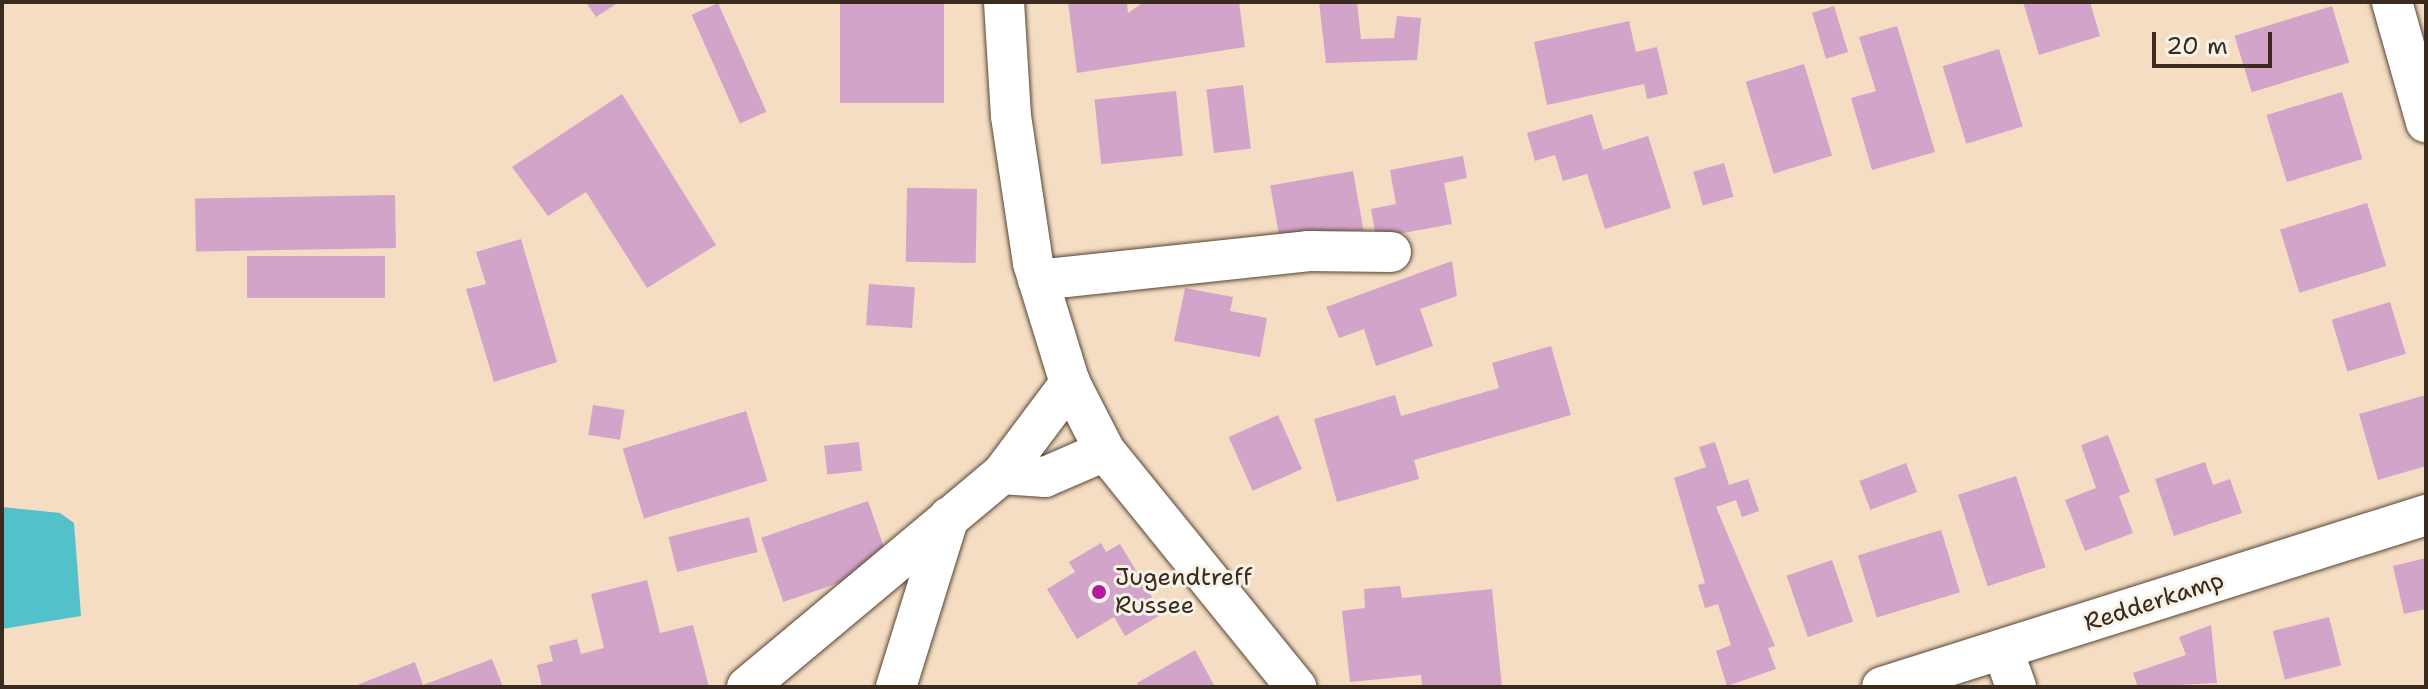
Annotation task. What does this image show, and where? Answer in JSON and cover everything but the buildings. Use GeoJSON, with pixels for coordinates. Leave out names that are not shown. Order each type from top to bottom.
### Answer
{"type":"FeatureCollection","features":[{"type":"Feature","properties":{"kind":"street"},"geometry":{"type":"LineString","coordinates":[[1004,2],[1011,116],[1038,280],[1070,383],[1105,451],[1296,687]]}},
{"type":"Feature","properties":{"kind":"street"},"geometry":{"type":"LineString","coordinates":[[2392,2],[2426,122]]}},
{"type":"Feature","properties":{"kind":"street"},"geometry":{"type":"LineString","coordinates":[[1038,280],[1309,251],[1391,252]]}},
{"type":"Feature","properties":{"kind":"street"},"geometry":{"type":"LineString","coordinates":[[747,687],[1002,474],[1070,383]]}},
{"type":"Feature","properties":{"kind":"street"},"geometry":{"type":"LineString","coordinates":[[1002,474],[1045,477],[1105,451]]}},
{"type":"Feature","properties":{"kind":"street","name":"Redderkamp"},"geometry":{"type":"LineString","coordinates":[[1882,687],[2009,669],[2426,515]]}},
{"type":"Feature","properties":{"kind":"street"},"geometry":{"type":"LineString","coordinates":[[896,687],[949,517]]}},
{"type":"Feature","properties":{"kind":"water"},"geometry":{"type":"Polygon","coordinates":[[[2,507],[60,513],[74,523],[81,616],[2,629],[2,507]]]}},
{"type":"Feature","properties":{"kind":"place","name":"Jugendtreff Russee"},"geometry":{"type":"Point","coordinates":[1099,592]}}]}
